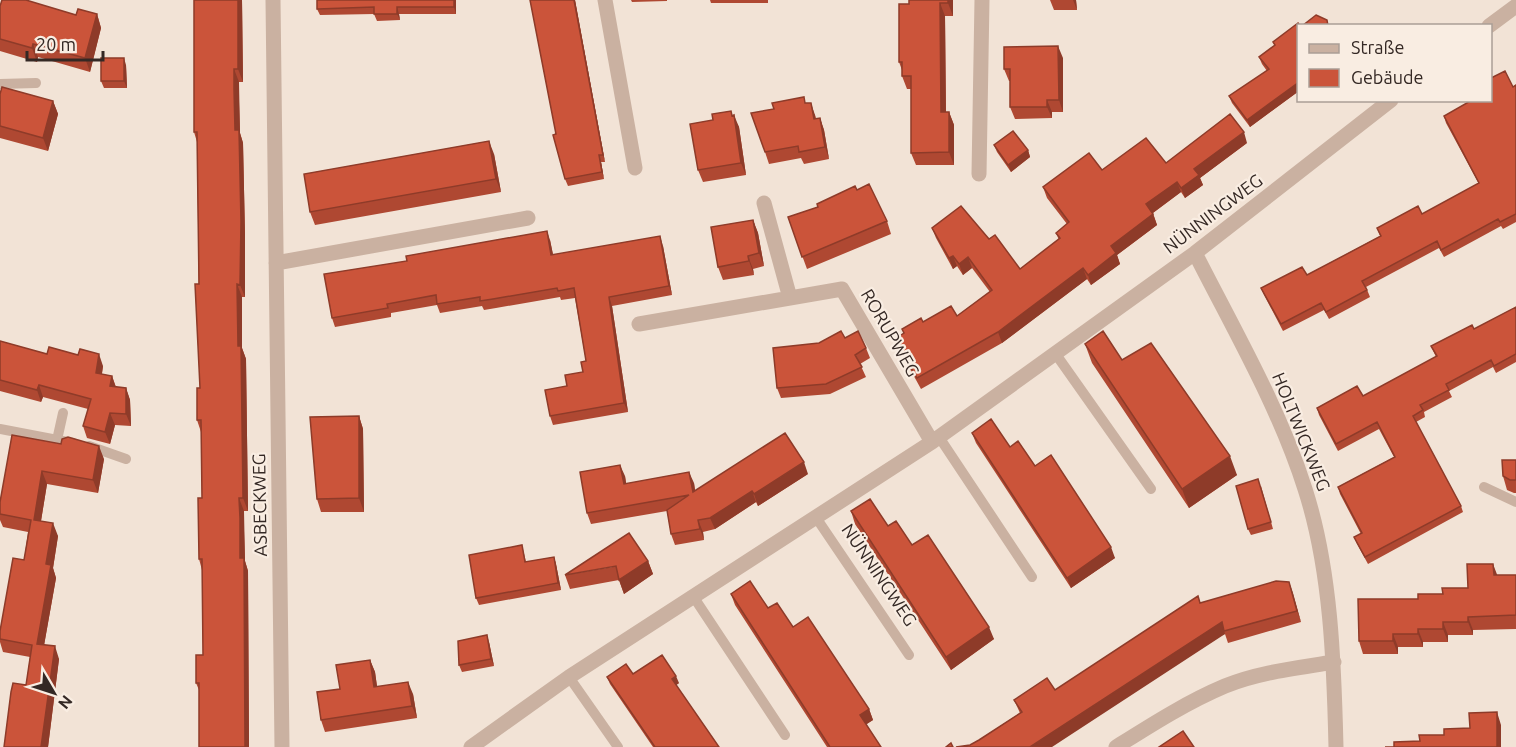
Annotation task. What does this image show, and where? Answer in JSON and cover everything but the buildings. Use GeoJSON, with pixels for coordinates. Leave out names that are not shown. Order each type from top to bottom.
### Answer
{"type":"FeatureCollection","features":[{"type":"Feature","properties":{"kind":"street","name":"ASBECKWEG"},"geometry":{"type":"LineString","coordinates":[[273,0],[282,747]]}},
{"type":"Feature","properties":{"kind":"street"},"geometry":{"type":"LineString","coordinates":[[605,0],[635,168]]}},
{"type":"Feature","properties":{"kind":"street"},"geometry":{"type":"LineString","coordinates":[[979,174],[982,0]]}},
{"type":"Feature","properties":{"kind":"street"},"geometry":{"type":"LineString","coordinates":[[1492,24],[1516,6]]}},
{"type":"Feature","properties":{"kind":"street","name":"NÜNNINGWEG"},"geometry":{"type":"LineString","coordinates":[[471,747],[569,677],[935,440],[1195,253],[1388,102]]}},
{"type":"Feature","properties":{"kind":"street"},"geometry":{"type":"LineString","coordinates":[[764,203],[790,298]]}},
{"type":"Feature","properties":{"kind":"street"},"geometry":{"type":"LineString","coordinates":[[276,263],[528,218]]}},
{"type":"Feature","properties":{"kind":"street","name":"HOLTWICKWEG"},"geometry":{"type":"LineString","coordinates":[[1195,253],[1263,387],[1305,488],[1319,548],[1334,662],[1336,747]]}},
{"type":"Feature","properties":{"kind":"street","name":"RORUPWEG"},"geometry":{"type":"LineString","coordinates":[[639,324],[842,290],[935,440]]}},
{"type":"Feature","properties":{"kind":"street"},"geometry":{"type":"LineString","coordinates":[[1116,747],[1183,706],[1227,685],[1280,671],[1334,662]]}},
{"type":"Feature","properties":{"kind":"lane"},"geometry":{"type":"LineString","coordinates":[[0,84],[36,83]]}},
{"type":"Feature","properties":{"kind":"lane"},"geometry":{"type":"LineString","coordinates":[[1055,353],[1151,489]]}},
{"type":"Feature","properties":{"kind":"lane"},"geometry":{"type":"LineString","coordinates":[[57,440],[63,414]]}},
{"type":"Feature","properties":{"kind":"lane"},"geometry":{"type":"LineString","coordinates":[[0,429],[88,446],[126,459]]}},
{"type":"Feature","properties":{"kind":"lane"},"geometry":{"type":"LineString","coordinates":[[935,440],[1032,577]]}},
{"type":"Feature","properties":{"kind":"lane"},"geometry":{"type":"LineString","coordinates":[[1484,487],[1516,502]]}},
{"type":"Feature","properties":{"kind":"lane","name":"NÜNNINGWEG"},"geometry":{"type":"LineString","coordinates":[[816,516],[909,655]]}},
{"type":"Feature","properties":{"kind":"lane"},"geometry":{"type":"LineString","coordinates":[[693,596],[785,735]]}},
{"type":"Feature","properties":{"kind":"lane"},"geometry":{"type":"LineString","coordinates":[[569,677],[618,747]]}}]}
